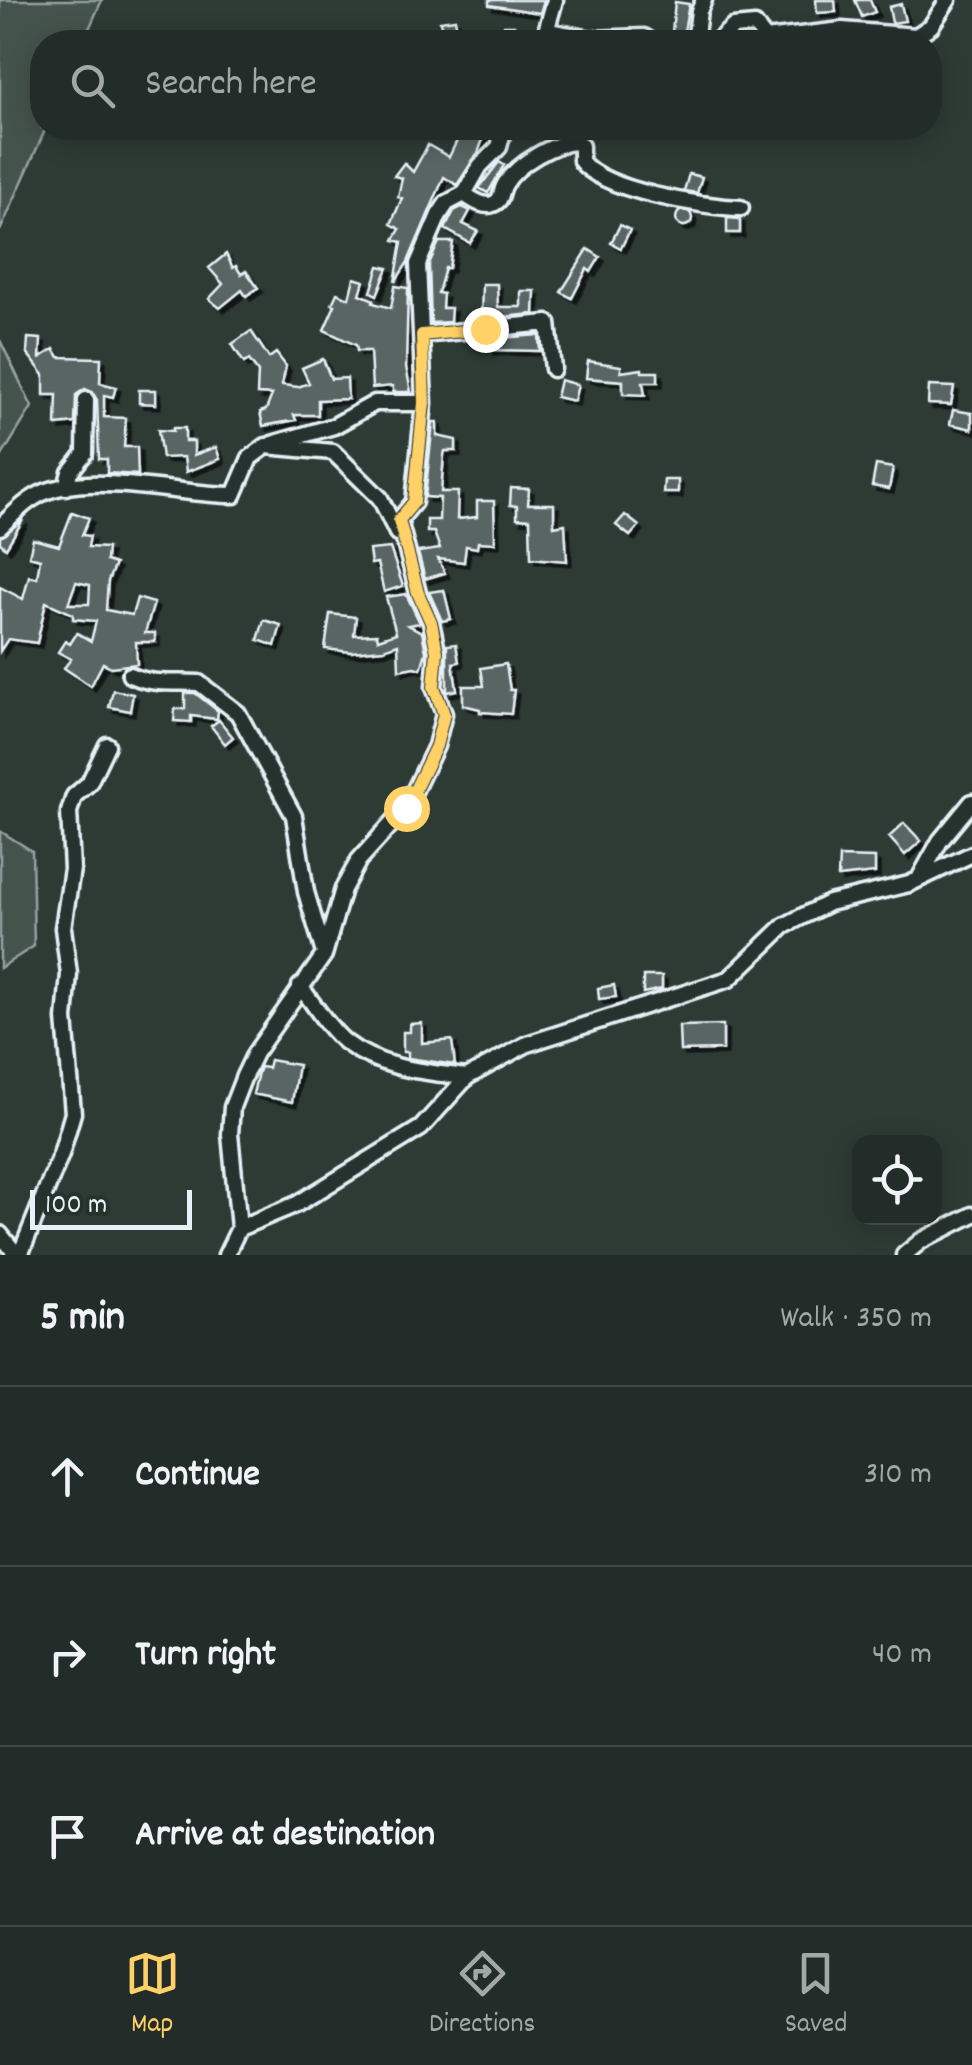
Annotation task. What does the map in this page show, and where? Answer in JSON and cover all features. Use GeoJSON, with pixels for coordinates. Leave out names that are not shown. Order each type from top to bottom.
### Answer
{"type":"FeatureCollection","features":[{"type":"Feature","properties":{"kind":"street"},"geometry":{"type":"LineString","coordinates":[[546,30],[554,0]]}},
{"type":"Feature","properties":{"kind":"street"},"geometry":{"type":"LineString","coordinates":[[697,30],[704,0]]}},
{"type":"Feature","properties":{"kind":"street"},"geometry":{"type":"LineString","coordinates":[[925,30],[948,0]]}},
{"type":"Feature","properties":{"kind":"street"},"geometry":{"type":"LineString","coordinates":[[730,30],[755,25],[759,30]]}},
{"type":"Feature","properties":{"kind":"street"},"geometry":{"type":"LineString","coordinates":[[406,552],[399,520],[414,502],[424,403],[418,264],[447,203],[464,194],[500,140]]}},
{"type":"Feature","properties":{"kind":"street"},"geometry":{"type":"LineString","coordinates":[[464,194],[485,205],[493,204],[500,200],[504,185],[524,162],[542,156],[560,142],[577,142],[581,146],[581,161],[591,172],[674,201],[742,208]]}},
{"type":"Feature","properties":{"kind":"street"},"geometry":{"type":"LineString","coordinates":[[422,335],[548,323],[554,370]]}},
{"type":"Feature","properties":{"kind":"street"},"geometry":{"type":"LineString","coordinates":[[66,487],[87,442],[86,400]]}},
{"type":"Feature","properties":{"kind":"street"},"geometry":{"type":"LineString","coordinates":[[0,527],[36,496],[66,487],[118,484],[231,496],[237,491],[250,458],[266,446],[334,426],[375,403],[424,403]]}},
{"type":"Feature","properties":{"kind":"street"},"geometry":{"type":"LineString","coordinates":[[226,1255],[239,1228],[232,1165],[232,1107],[255,1053],[324,956],[344,889],[358,860],[406,808],[436,746],[444,714],[434,687],[437,652],[431,622],[406,552],[380,498],[333,452],[266,446]]}},
{"type":"Feature","properties":{"kind":"street"},"geometry":{"type":"LineString","coordinates":[[130,675],[146,682],[199,683],[238,713],[294,816],[306,892],[324,956]]}},
{"type":"Feature","properties":{"kind":"street"},"geometry":{"type":"LineString","coordinates":[[0,1234],[18,1255],[61,1154],[73,1113],[65,1019],[69,974],[63,928],[72,869],[69,812],[74,796],[90,783],[107,745]]}},
{"type":"Feature","properties":{"kind":"street"},"geometry":{"type":"LineString","coordinates":[[920,877],[940,841],[972,802]]}},
{"type":"Feature","properties":{"kind":"street"},"geometry":{"type":"LineString","coordinates":[[239,1228],[297,1204],[421,1128],[467,1076],[544,1036],[728,979],[784,926],[829,903],[909,884],[972,854]]}},
{"type":"Feature","properties":{"kind":"street"},"geometry":{"type":"LineString","coordinates":[[300,986],[346,1042],[373,1058],[413,1071],[467,1076]]}},
{"type":"Feature","properties":{"kind":"street"},"geometry":{"type":"LineString","coordinates":[[904,1255],[921,1241],[972,1215]]}},
{"type":"Feature","properties":{"kind":"shaded area"},"geometry":{"type":"Polygon","coordinates":[[[0,0],[102,0],[88,30],[30,30],[30,140],[41,140],[0,231],[0,0]]]}},
{"type":"Feature","properties":{"kind":"shaded area"},"geometry":{"type":"Polygon","coordinates":[[[0,340],[32,407],[0,459],[0,340]]]}},
{"type":"Feature","properties":{"kind":"shaded area"},"geometry":{"type":"Polygon","coordinates":[[[0,831],[32,851],[34,946],[0,968],[0,831]]]}},
{"type":"Feature","properties":{"kind":"building"},"geometry":{"type":"Polygon","coordinates":[[[489,0],[544,0],[540,13],[489,5],[489,0]]]}},
{"type":"Feature","properties":{"kind":"building"},"geometry":{"type":"Polygon","coordinates":[[[816,0],[835,0],[836,12],[817,13],[816,0]]]}},
{"type":"Feature","properties":{"kind":"building"},"geometry":{"type":"Polygon","coordinates":[[[855,0],[870,0],[875,12],[862,17],[855,0]]]}},
{"type":"Feature","properties":{"kind":"building"},"geometry":{"type":"Polygon","coordinates":[[[675,2],[689,4],[684,30],[672,30],[675,2]]]}},
{"type":"Feature","properties":{"kind":"building"},"geometry":{"type":"Polygon","coordinates":[[[901,4],[905,21],[892,23],[889,7],[901,4]]]}},
{"type":"Feature","properties":{"kind":"building"},"geometry":{"type":"Polygon","coordinates":[[[455,19],[457,30],[442,30],[440,21],[455,19]]]}},
{"type":"Feature","properties":{"kind":"building"},"geometry":{"type":"Polygon","coordinates":[[[457,140],[483,140],[457,185],[444,177],[408,262],[395,282],[402,242],[394,240],[400,229],[391,224],[402,198],[398,197],[402,178],[394,176],[404,163],[413,172],[428,145],[449,157],[457,140]]]}},
{"type":"Feature","properties":{"kind":"building"},"geometry":{"type":"Polygon","coordinates":[[[499,162],[504,165],[488,193],[479,188],[499,162]]]}},
{"type":"Feature","properties":{"kind":"building"},"geometry":{"type":"Polygon","coordinates":[[[689,174],[702,177],[697,193],[684,191],[689,174]]]}},
{"type":"Feature","properties":{"kind":"building"},"geometry":{"type":"Polygon","coordinates":[[[462,207],[470,211],[463,224],[478,231],[470,243],[445,229],[454,211],[462,207]]]}},
{"type":"Feature","properties":{"kind":"building"},"geometry":{"type":"Polygon","coordinates":[[[684,210],[692,218],[684,226],[676,218],[684,210]]]}},
{"type":"Feature","properties":{"kind":"building"},"geometry":{"type":"Polygon","coordinates":[[[727,218],[740,219],[740,233],[727,233],[727,218]]]}},
{"type":"Feature","properties":{"kind":"building"},"geometry":{"type":"Polygon","coordinates":[[[620,225],[630,230],[621,248],[611,243],[620,225]]]}},
{"type":"Feature","properties":{"kind":"building"},"geometry":{"type":"Polygon","coordinates":[[[439,242],[453,242],[449,268],[445,268],[438,293],[443,294],[442,308],[451,308],[450,322],[431,323],[429,264],[439,242]]]}},
{"type":"Feature","properties":{"kind":"building"},"geometry":{"type":"Polygon","coordinates":[[[588,249],[600,257],[591,272],[587,269],[572,298],[561,292],[588,249]]]}},
{"type":"Feature","properties":{"kind":"building"},"geometry":{"type":"Polygon","coordinates":[[[226,254],[233,268],[236,266],[241,274],[246,271],[258,288],[246,296],[242,290],[220,308],[209,299],[223,284],[209,268],[226,254]]]}},
{"type":"Feature","properties":{"kind":"building"},"geometry":{"type":"Polygon","coordinates":[[[379,266],[388,268],[377,295],[371,292],[379,266]]]}},
{"type":"Feature","properties":{"kind":"building"},"geometry":{"type":"Polygon","coordinates":[[[354,278],[364,281],[360,294],[391,308],[395,286],[408,288],[406,367],[411,392],[393,392],[393,386],[372,388],[370,351],[357,351],[356,345],[324,330],[337,293],[349,298],[354,278]]]}},
{"type":"Feature","properties":{"kind":"building"},"geometry":{"type":"Polygon","coordinates":[[[482,284],[497,284],[498,307],[521,307],[521,291],[535,291],[534,314],[481,319],[482,284]]]}},
{"type":"Feature","properties":{"kind":"building"},"geometry":{"type":"Polygon","coordinates":[[[251,331],[269,358],[276,353],[286,366],[282,385],[298,387],[309,383],[302,368],[323,359],[331,379],[347,378],[348,399],[318,400],[318,415],[294,415],[296,420],[263,426],[260,412],[266,410],[272,395],[257,394],[258,372],[249,360],[244,363],[232,344],[251,331]]]}},
{"type":"Feature","properties":{"kind":"building"},"geometry":{"type":"Polygon","coordinates":[[[539,335],[540,351],[489,350],[489,339],[539,335]]]}},
{"type":"Feature","properties":{"kind":"building"},"geometry":{"type":"Polygon","coordinates":[[[28,338],[41,339],[40,358],[54,349],[59,357],[101,358],[100,383],[116,387],[113,397],[104,395],[104,417],[126,418],[124,447],[137,447],[138,475],[107,473],[107,459],[99,459],[97,400],[92,392],[85,389],[76,395],[75,423],[56,425],[57,395],[44,395],[44,375],[27,353],[28,338]]]}},
{"type":"Feature","properties":{"kind":"building"},"geometry":{"type":"Polygon","coordinates":[[[588,361],[621,366],[621,372],[658,372],[658,382],[643,382],[645,395],[623,394],[623,381],[586,378],[588,361]]]}},
{"type":"Feature","properties":{"kind":"building"},"geometry":{"type":"Polygon","coordinates":[[[560,380],[578,385],[574,401],[556,397],[560,380]]]}},
{"type":"Feature","properties":{"kind":"building"},"geometry":{"type":"Polygon","coordinates":[[[929,386],[954,387],[951,405],[928,404],[929,386]]]}},
{"type":"Feature","properties":{"kind":"building"},"geometry":{"type":"Polygon","coordinates":[[[139,390],[156,390],[156,404],[139,403],[139,390]]]}},
{"type":"Feature","properties":{"kind":"building"},"geometry":{"type":"Polygon","coordinates":[[[953,410],[972,413],[972,429],[950,424],[953,410]]]}},
{"type":"Feature","properties":{"kind":"building"},"geometry":{"type":"Polygon","coordinates":[[[433,422],[437,422],[437,436],[456,440],[456,451],[445,451],[441,492],[458,492],[457,519],[477,517],[477,501],[494,501],[495,543],[478,542],[477,548],[466,546],[464,562],[438,559],[445,573],[425,579],[418,552],[440,549],[434,532],[427,532],[427,520],[439,520],[440,498],[425,497],[433,422]]]}},
{"type":"Feature","properties":{"kind":"building"},"geometry":{"type":"Polygon","coordinates":[[[185,428],[185,441],[194,441],[194,455],[216,447],[220,459],[186,472],[184,457],[162,458],[158,430],[185,428]]]}},
{"type":"Feature","properties":{"kind":"building"},"geometry":{"type":"Polygon","coordinates":[[[876,465],[893,468],[889,489],[872,486],[876,465]]]}},
{"type":"Feature","properties":{"kind":"building"},"geometry":{"type":"Polygon","coordinates":[[[664,480],[678,480],[678,493],[663,493],[664,480]]]}},
{"type":"Feature","properties":{"kind":"building"},"geometry":{"type":"Polygon","coordinates":[[[511,488],[529,489],[528,504],[554,504],[554,526],[565,524],[567,561],[531,558],[530,519],[517,518],[517,506],[510,505],[511,488]]]}},
{"type":"Feature","properties":{"kind":"building"},"geometry":{"type":"Polygon","coordinates":[[[72,512],[89,518],[82,535],[90,536],[88,547],[107,548],[106,561],[115,564],[108,581],[106,610],[132,615],[137,598],[154,603],[145,633],[155,633],[155,642],[136,642],[137,664],[111,667],[103,663],[91,686],[64,668],[71,659],[58,652],[77,633],[91,641],[96,621],[73,619],[73,614],[46,602],[37,643],[8,639],[0,651],[0,587],[23,599],[29,576],[37,578],[40,559],[29,556],[33,539],[59,546],[72,512]],[[76,582],[68,604],[89,604],[90,585],[76,582]]]}},
{"type":"Feature","properties":{"kind":"building"},"geometry":{"type":"Polygon","coordinates":[[[625,515],[639,526],[630,536],[616,525],[625,515]]]}},
{"type":"Feature","properties":{"kind":"building"},"geometry":{"type":"Polygon","coordinates":[[[23,520],[6,548],[0,537],[23,520]]]}},
{"type":"Feature","properties":{"kind":"building"},"geometry":{"type":"Polygon","coordinates":[[[390,548],[403,586],[384,592],[377,563],[371,564],[369,550],[390,548]]]}},
{"type":"Feature","properties":{"kind":"building"},"geometry":{"type":"Polygon","coordinates":[[[444,590],[451,619],[442,621],[429,592],[444,590]]]}},
{"type":"Feature","properties":{"kind":"building"},"geometry":{"type":"Polygon","coordinates":[[[406,594],[420,623],[408,625],[422,632],[426,652],[421,669],[399,670],[398,644],[351,652],[325,649],[330,614],[356,617],[354,635],[377,634],[378,639],[396,633],[386,597],[406,594]]]}},
{"type":"Feature","properties":{"kind":"building"},"geometry":{"type":"Polygon","coordinates":[[[264,620],[281,625],[275,646],[258,640],[264,620]]]}},
{"type":"Feature","properties":{"kind":"building"},"geometry":{"type":"Polygon","coordinates":[[[456,644],[459,662],[453,663],[457,690],[447,692],[447,645],[456,644]]]}},
{"type":"Feature","properties":{"kind":"building"},"geometry":{"type":"Polygon","coordinates":[[[506,664],[510,690],[514,690],[511,714],[480,712],[463,705],[463,686],[484,686],[481,668],[506,664]]]}},
{"type":"Feature","properties":{"kind":"building"},"geometry":{"type":"Polygon","coordinates":[[[113,690],[133,694],[130,711],[109,707],[113,690]]]}},
{"type":"Feature","properties":{"kind":"building"},"geometry":{"type":"Polygon","coordinates":[[[185,693],[195,693],[218,711],[217,719],[191,716],[191,722],[174,721],[175,709],[185,709],[185,693]]]}},
{"type":"Feature","properties":{"kind":"building"},"geometry":{"type":"Polygon","coordinates":[[[219,720],[233,737],[225,744],[211,726],[219,720]]]}},
{"type":"Feature","properties":{"kind":"building"},"geometry":{"type":"Polygon","coordinates":[[[904,823],[921,841],[905,855],[889,837],[904,823]]]}},
{"type":"Feature","properties":{"kind":"building"},"geometry":{"type":"Polygon","coordinates":[[[839,857],[875,858],[875,873],[838,877],[839,857]]]}},
{"type":"Feature","properties":{"kind":"building"},"geometry":{"type":"Polygon","coordinates":[[[643,976],[662,976],[662,989],[643,993],[643,976]]]}},
{"type":"Feature","properties":{"kind":"building"},"geometry":{"type":"Polygon","coordinates":[[[614,985],[616,997],[599,999],[598,988],[614,985]]]}},
{"type":"Feature","properties":{"kind":"building"},"geometry":{"type":"Polygon","coordinates":[[[422,1023],[422,1043],[452,1040],[455,1065],[408,1058],[408,1052],[403,1052],[403,1032],[410,1032],[410,1024],[422,1023]]]}},
{"type":"Feature","properties":{"kind":"building"},"geometry":{"type":"Polygon","coordinates":[[[723,1025],[723,1050],[680,1051],[679,1026],[723,1025]]]}},
{"type":"Feature","properties":{"kind":"building"},"geometry":{"type":"Polygon","coordinates":[[[270,1060],[298,1065],[292,1102],[253,1094],[260,1067],[268,1068],[270,1060]]]}},
{"type":"Feature","properties":{"kind":"route"},"geometry":{"type":"LineString","coordinates":[[406,808],[436,746],[444,714],[434,687],[437,652],[431,622],[418,593],[399,520],[414,502],[424,403],[422,335],[485,329]]}}]}
